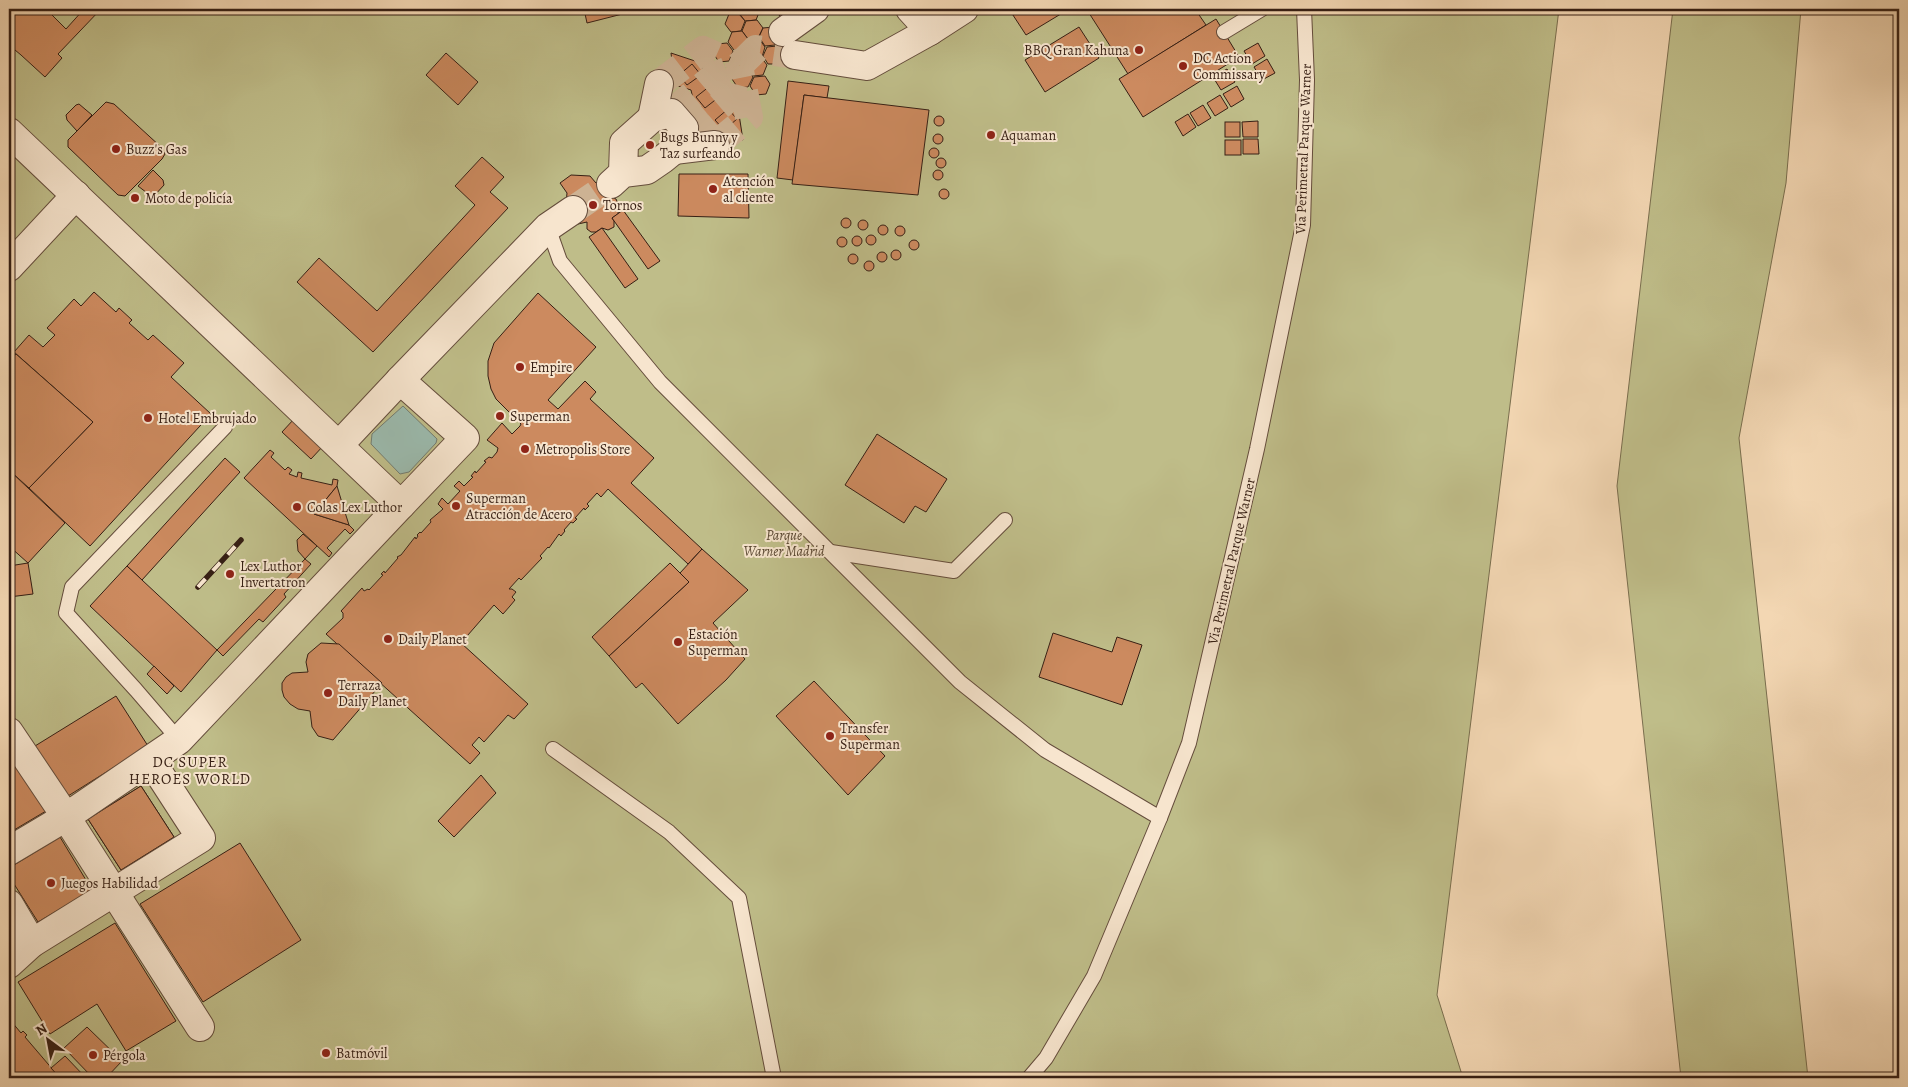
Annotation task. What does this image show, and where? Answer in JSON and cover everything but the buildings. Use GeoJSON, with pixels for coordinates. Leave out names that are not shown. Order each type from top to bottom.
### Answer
{"type":"FeatureCollection","features":[{"type":"Feature","properties":{"kind":"street"},"geometry":{"type":"LineString","coordinates":[[815,9],[789,43],[867,66],[930,31],[964,9]]}},
{"type":"Feature","properties":{"kind":"street"},"geometry":{"type":"LineString","coordinates":[[910,9],[930,31]]}},
{"type":"Feature","properties":{"kind":"street"},"geometry":{"type":"LineString","coordinates":[[652,118],[659,84]]}},
{"type":"Feature","properties":{"kind":"street"},"geometry":{"type":"LineString","coordinates":[[674,150],[684,128],[671,113],[652,118],[624,143],[617,179],[646,170],[674,150],[715,145]]}},
{"type":"Feature","properties":{"kind":"street"},"geometry":{"type":"LineString","coordinates":[[9,132],[401,504]]}},
{"type":"Feature","properties":{"kind":"street"},"geometry":{"type":"LineString","coordinates":[[9,267],[76,195]]}},
{"type":"Feature","properties":{"kind":"street"},"geometry":{"type":"LineString","coordinates":[[339,445],[548,227],[573,210]]}},
{"type":"Feature","properties":{"kind":"street"},"geometry":{"type":"LineString","coordinates":[[9,851],[66,817],[151,761],[179,740],[465,438],[400,380]]}},
{"type":"Feature","properties":{"kind":"street"},"geometry":{"type":"LineString","coordinates":[[9,732],[66,817],[200,1027]]}},
{"type":"Feature","properties":{"kind":"street"},"geometry":{"type":"LineString","coordinates":[[9,964],[32,943],[201,838],[151,761]]}},
{"type":"Feature","properties":{"kind":"street"},"geometry":{"type":"LineString","coordinates":[[9,904],[32,943]]}},
{"type":"Feature","properties":{"kind":"lane"},"geometry":{"type":"LineString","coordinates":[[1224,32],[1262,9]]}},
{"type":"Feature","properties":{"kind":"lane","name":"Via Perimetral Parque Warner"},"geometry":{"type":"LineString","coordinates":[[1029,1078],[1046,1058],[1094,976],[1189,743],[1257,449],[1303,226],[1307,80],[1304,9]]}},
{"type":"Feature","properties":{"kind":"lane"},"geometry":{"type":"LineString","coordinates":[[548,227],[560,261],[660,382],[960,682],[1044,750],[1160,818]]}},
{"type":"Feature","properties":{"kind":"lane"},"geometry":{"type":"LineString","coordinates":[[179,740],[66,613],[72,587],[225,427]]}},
{"type":"Feature","properties":{"kind":"lane"},"geometry":{"type":"LineString","coordinates":[[831,552],[954,570],[1005,520]]}},
{"type":"Feature","properties":{"kind":"lane"},"geometry":{"type":"LineString","coordinates":[[553,749],[669,832],[739,898],[774,1078]]}},
{"type":"Feature","properties":{"kind":"green space","name":"Parque Warner Madrid"},"geometry":{"type":"Polygon","coordinates":[[[9,9],[1559,9],[1437,995],[1463,1078],[9,1078],[9,9]]]}},
{"type":"Feature","properties":{"kind":"green space"},"geometry":{"type":"Polygon","coordinates":[[[1673,9],[1801,9],[1786,183],[1739,438],[1808,1078],[1681,1078],[1617,486],[1673,9]]]}},
{"type":"Feature","properties":{"kind":"shaded area"},"geometry":{"type":"Polygon","coordinates":[[[403,406],[437,439],[436,443],[409,472],[400,474],[371,444],[372,434],[403,406]]]}},
{"type":"Feature","properties":{"kind":"tunnel"},"geometry":{"type":"LineString","coordinates":[[671,113],[716,75],[739,66],[756,49],[795,55]]}},
{"type":"Feature","properties":{"kind":"tunnel"},"geometry":{"type":"LineString","coordinates":[[659,84],[703,50],[739,66]]}},
{"type":"Feature","properties":{"kind":"tunnel"},"geometry":{"type":"LineString","coordinates":[[684,128],[703,120],[731,96],[739,66]]}},
{"type":"Feature","properties":{"kind":"tunnel"},"geometry":{"type":"LineString","coordinates":[[715,145],[749,117],[739,66]]}},
{"type":"Feature","properties":{"kind":"tunnel"},"geometry":{"type":"LineString","coordinates":[[573,210],[611,184]]}},
{"type":"Feature","properties":{"kind":"railway"},"geometry":{"type":"LineString","coordinates":[[198,587],[241,540]]}},
{"type":"Feature","properties":{"kind":"place","name":"BBQ Gran Kahuna"},"geometry":{"type":"Point","coordinates":[1139,50]}},
{"type":"Feature","properties":{"kind":"place","name":"DC Action Commissary"},"geometry":{"type":"Point","coordinates":[1183,66]}},
{"type":"Feature","properties":{"kind":"place","name":"Aquaman"},"geometry":{"type":"Point","coordinates":[991,135]}},
{"type":"Feature","properties":{"kind":"place","name":"Bugs Bunny y Taz surfeando"},"geometry":{"type":"Point","coordinates":[650,145]}},
{"type":"Feature","properties":{"kind":"place","name":"Buzz's Gas"},"geometry":{"type":"Point","coordinates":[116,149]}},
{"type":"Feature","properties":{"kind":"place","name":"Atención al cliente"},"geometry":{"type":"Point","coordinates":[713,189]}},
{"type":"Feature","properties":{"kind":"place","name":"Moto de policía"},"geometry":{"type":"Point","coordinates":[135,198]}},
{"type":"Feature","properties":{"kind":"place","name":"Tornos"},"geometry":{"type":"Point","coordinates":[593,205]}},
{"type":"Feature","properties":{"kind":"place","name":"Empire"},"geometry":{"type":"Point","coordinates":[520,367]}},
{"type":"Feature","properties":{"kind":"place","name":"Superman"},"geometry":{"type":"Point","coordinates":[500,416]}},
{"type":"Feature","properties":{"kind":"place","name":"Hotel Embrujado"},"geometry":{"type":"Point","coordinates":[148,418]}},
{"type":"Feature","properties":{"kind":"place","name":"Metropolis Store"},"geometry":{"type":"Point","coordinates":[525,449]}},
{"type":"Feature","properties":{"kind":"place","name":"Superman Atracción de Acero"},"geometry":{"type":"Point","coordinates":[456,506]}},
{"type":"Feature","properties":{"kind":"place","name":"Colas Lex Luthor"},"geometry":{"type":"Point","coordinates":[297,507]}},
{"type":"Feature","properties":{"kind":"place","name":"Lex Luthor Invertatron"},"geometry":{"type":"Point","coordinates":[230,574]}},
{"type":"Feature","properties":{"kind":"place","name":"Daily Planet"},"geometry":{"type":"Point","coordinates":[388,639]}},
{"type":"Feature","properties":{"kind":"place","name":"Estación Superman"},"geometry":{"type":"Point","coordinates":[678,642]}},
{"type":"Feature","properties":{"kind":"place","name":"Terraza Daily Planet"},"geometry":{"type":"Point","coordinates":[328,693]}},
{"type":"Feature","properties":{"kind":"place","name":"Transfer Superman"},"geometry":{"type":"Point","coordinates":[830,736]}},
{"type":"Feature","properties":{"kind":"place","name":"Juegos Habilidad"},"geometry":{"type":"Point","coordinates":[51,883]}},
{"type":"Feature","properties":{"kind":"place","name":"Batmóvil"},"geometry":{"type":"Point","coordinates":[326,1053]}},
{"type":"Feature","properties":{"kind":"place","name":"Pérgola"},"geometry":{"type":"Point","coordinates":[93,1055]}},
{"type":"Feature","properties":{"kind":"district","name":"DC SUPER HEROES WORLD"},"geometry":{"type":"Point","coordinates":[190,770]}}]}
